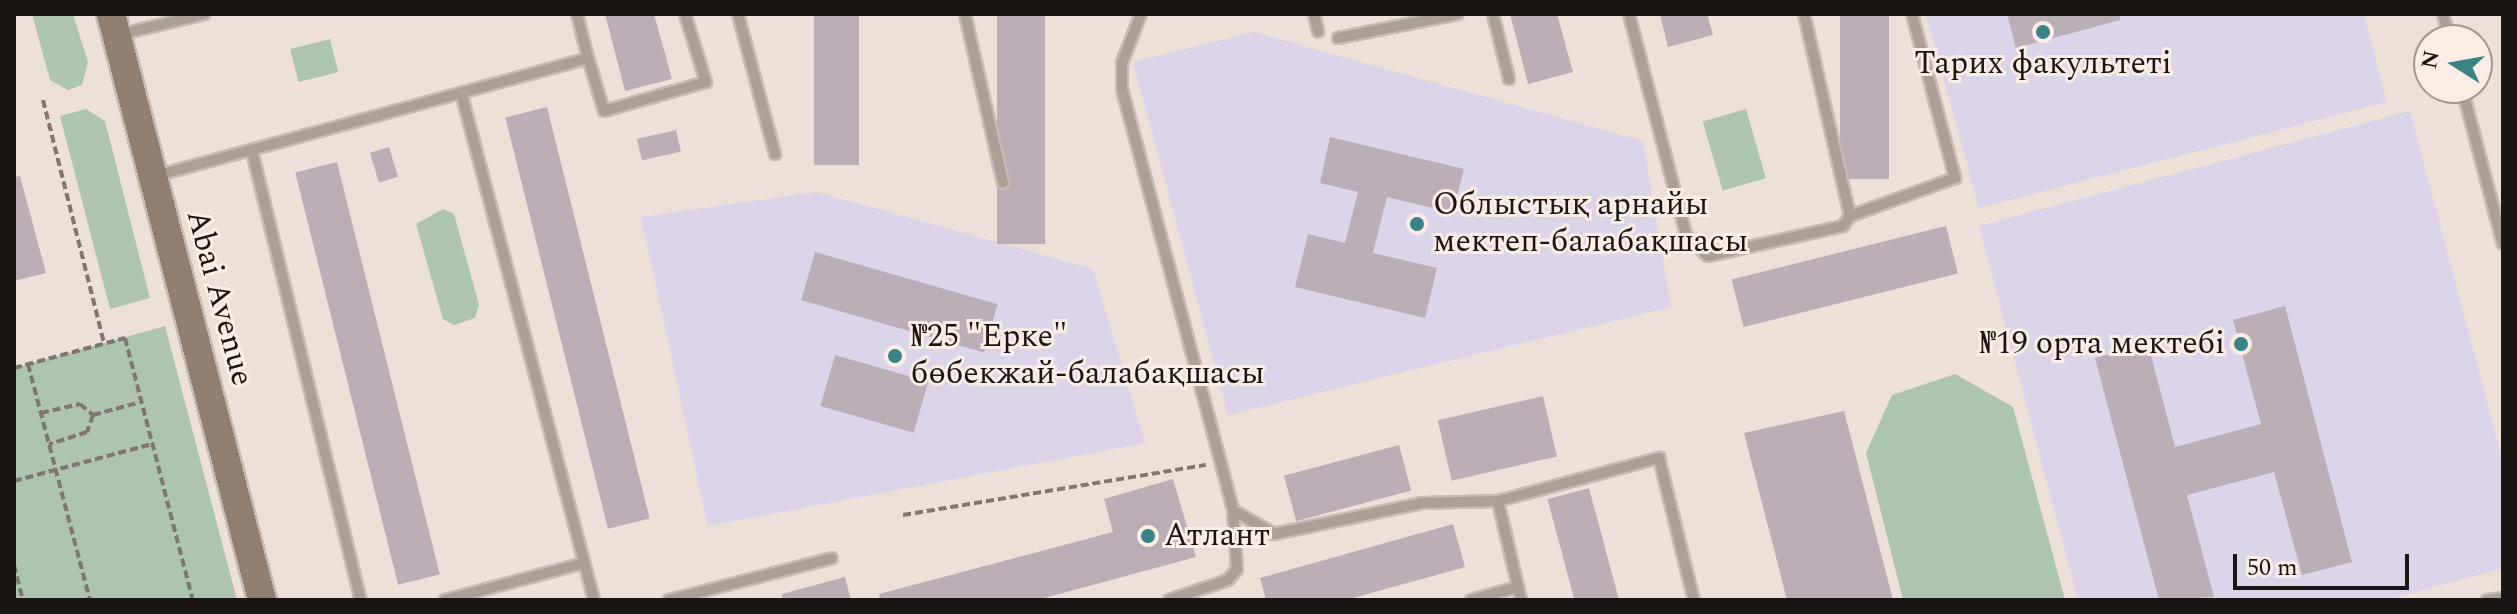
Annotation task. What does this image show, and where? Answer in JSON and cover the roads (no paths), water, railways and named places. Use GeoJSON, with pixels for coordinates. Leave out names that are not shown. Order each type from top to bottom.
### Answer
{"type":"FeatureCollection","features":[{"type":"Feature","properties":{"kind":"main road","name":"Abai Avenue"},"geometry":{"type":"LineString","coordinates":[[113,25],[262,600]]}},
{"type":"Feature","properties":{"kind":"lane"},"geometry":{"type":"LineString","coordinates":[[113,25],[205,14]]}},
{"type":"Feature","properties":{"kind":"lane"},"geometry":{"type":"LineString","coordinates":[[577,14],[604,111],[706,82],[685,14]]}},
{"type":"Feature","properties":{"kind":"lane"},"geometry":{"type":"LineString","coordinates":[[738,14],[775,154]]}},
{"type":"Feature","properties":{"kind":"lane"},"geometry":{"type":"LineString","coordinates":[[965,14],[1003,183]]}},
{"type":"Feature","properties":{"kind":"lane"},"geometry":{"type":"LineString","coordinates":[[1141,14],[1122,63],[1122,89],[1217,463],[1233,510],[1237,569],[1228,580],[1169,600]]}},
{"type":"Feature","properties":{"kind":"lane"},"geometry":{"type":"LineString","coordinates":[[1314,14],[1318,32]]}},
{"type":"Feature","properties":{"kind":"lane"},"geometry":{"type":"LineString","coordinates":[[1338,38],[1458,14]]}},
{"type":"Feature","properties":{"kind":"lane"},"geometry":{"type":"LineString","coordinates":[[1493,14],[1509,79]]}},
{"type":"Feature","properties":{"kind":"lane"},"geometry":{"type":"LineString","coordinates":[[1629,14],[1695,250],[1723,252],[1843,226],[1850,216],[1955,178],[1912,14]]}},
{"type":"Feature","properties":{"kind":"lane"},"geometry":{"type":"LineString","coordinates":[[1804,14],[1850,216]]}},
{"type":"Feature","properties":{"kind":"lane"},"geometry":{"type":"LineString","coordinates":[[153,177],[462,96],[588,58]]}},
{"type":"Feature","properties":{"kind":"lane"},"geometry":{"type":"LineString","coordinates":[[462,96],[594,600]]}},
{"type":"Feature","properties":{"kind":"lane"},"geometry":{"type":"LineString","coordinates":[[2466,104],[2503,244]]}},
{"type":"Feature","properties":{"kind":"lane"},"geometry":{"type":"LineString","coordinates":[[252,151],[361,600]]}},
{"type":"Feature","properties":{"kind":"lane"},"geometry":{"type":"LineString","coordinates":[[1233,510],[1274,534],[1422,503],[1498,501],[1659,458],[1694,600]]}},
{"type":"Feature","properties":{"kind":"lane"},"geometry":{"type":"LineString","coordinates":[[1498,501],[1521,600]]}},
{"type":"Feature","properties":{"kind":"lane"},"geometry":{"type":"LineString","coordinates":[[669,600],[832,558]]}},
{"type":"Feature","properties":{"kind":"lane"},"geometry":{"type":"LineString","coordinates":[[445,600],[485,595],[584,563]]}},
{"type":"Feature","properties":{"kind":"lane"},"geometry":{"type":"LineString","coordinates":[[1471,600],[1518,587]]}},
{"type":"Feature","properties":{"kind":"lane"},"geometry":{"type":"LineString","coordinates":[[2487,600],[2503,598]]}},
{"type":"Feature","properties":{"kind":"place","name":"Тарих факультеті"},"geometry":{"type":"Point","coordinates":[2043,32]}},
{"type":"Feature","properties":{"kind":"place","name":"Облыстық арнайы мектеп-балабақшасы"},"geometry":{"type":"Point","coordinates":[1417,224]}},
{"type":"Feature","properties":{"kind":"place","name":"№19 орта мектебі"},"geometry":{"type":"Point","coordinates":[2241,344]}},
{"type":"Feature","properties":{"kind":"place","name":"№25 \"Ерке\" бөбекжай-балабақшасы"},"geometry":{"type":"Point","coordinates":[895,356]}},
{"type":"Feature","properties":{"kind":"place","name":"Атлант"},"geometry":{"type":"Point","coordinates":[1148,536]}}]}
